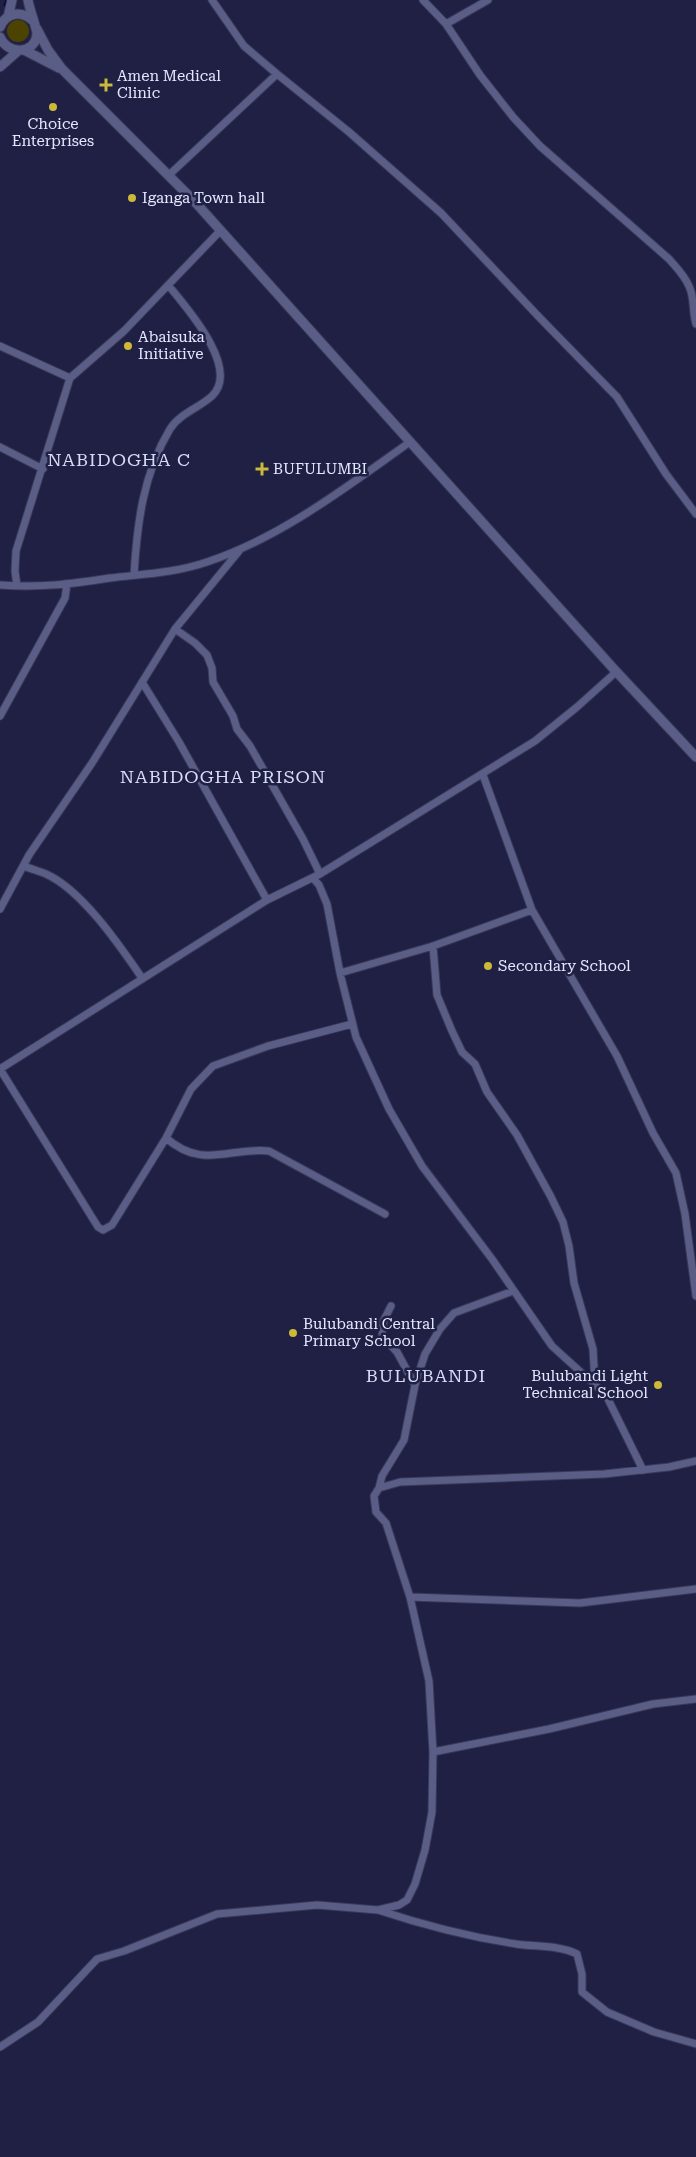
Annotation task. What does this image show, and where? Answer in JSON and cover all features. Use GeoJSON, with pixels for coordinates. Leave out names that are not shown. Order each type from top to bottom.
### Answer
{"type":"FeatureCollection","features":[{"type":"Feature","properties":{"kind":"main road"},"geometry":{"type":"LineString","coordinates":[[3,21],[12,0]]}},
{"type":"Feature","properties":{"kind":"main road"},"geometry":{"type":"LineString","coordinates":[[28,0],[32,20]]}},
{"type":"Feature","properties":{"kind":"main road"},"geometry":{"type":"LineString","coordinates":[[3,21],[18,13],[28,16],[32,20],[48,50],[62,69],[169,175],[616,672],[696,757]]}},
{"type":"Feature","properties":{"kind":"main road"},"geometry":{"type":"LineString","coordinates":[[0,67],[28,48],[35,40],[37,29]]}},
{"type":"Feature","properties":{"kind":"main road"},"geometry":{"type":"LineString","coordinates":[[0,40],[8,48],[21,51],[62,69]]}},
{"type":"Feature","properties":{"kind":"street"},"geometry":{"type":"LineString","coordinates":[[212,0],[244,46],[349,132],[442,213],[538,317],[617,397],[666,474],[696,514]]}},
{"type":"Feature","properties":{"kind":"street"},"geometry":{"type":"LineString","coordinates":[[423,0],[446,24],[480,75],[540,146],[669,259],[682,274],[692,294],[696,324]]}},
{"type":"Feature","properties":{"kind":"street"},"geometry":{"type":"LineString","coordinates":[[446,24],[488,0]]}},
{"type":"Feature","properties":{"kind":"street"},"geometry":{"type":"LineString","coordinates":[[169,175],[276,74]]}},
{"type":"Feature","properties":{"kind":"street"},"geometry":{"type":"LineString","coordinates":[[17,586],[15,571],[16,551],[70,378],[124,331],[220,231]]}},
{"type":"Feature","properties":{"kind":"street"},"geometry":{"type":"LineString","coordinates":[[134,575],[138,519],[147,483],[159,450],[172,426],[212,396],[217,387],[219,376],[218,355],[190,311],[168,285]]}},
{"type":"Feature","properties":{"kind":"street"},"geometry":{"type":"LineString","coordinates":[[0,346],[70,378]]}},
{"type":"Feature","properties":{"kind":"street"},"geometry":{"type":"LineString","coordinates":[[0,585],[44,587],[169,572],[207,562],[241,549],[306,514],[410,442]]}},
{"type":"Feature","properties":{"kind":"street"},"geometry":{"type":"LineString","coordinates":[[0,447],[43,469]]}},
{"type":"Feature","properties":{"kind":"street"},"geometry":{"type":"LineString","coordinates":[[0,909],[29,855],[92,762],[175,629],[241,549]]}},
{"type":"Feature","properties":{"kind":"street"},"geometry":{"type":"LineString","coordinates":[[0,716],[66,598],[67,584]]}},
{"type":"Feature","properties":{"kind":"street"},"geometry":{"type":"LineString","coordinates":[[175,629],[195,643],[207,655],[212,668],[213,682],[233,716],[237,729],[250,746],[303,839],[327,904],[340,973],[356,1037],[389,1109],[422,1166],[492,1259],[552,1346],[606,1394],[643,1470]]}},
{"type":"Feature","properties":{"kind":"street"},"geometry":{"type":"LineString","coordinates":[[352,1024],[268,1046],[213,1066],[191,1089],[166,1138],[112,1225],[103,1230],[98,1227],[73,1188],[43,1135],[0,1069],[267,900],[316,876],[483,775],[535,741],[577,708],[616,672]]}},
{"type":"Feature","properties":{"kind":"street"},"geometry":{"type":"LineString","coordinates":[[142,682],[179,742],[267,900]]}},
{"type":"Feature","properties":{"kind":"street"},"geometry":{"type":"LineString","coordinates":[[483,775],[532,910],[617,1056],[653,1133],[676,1173],[685,1214],[696,1296]]}},
{"type":"Feature","properties":{"kind":"street"},"geometry":{"type":"LineString","coordinates":[[24,866],[46,874],[59,882],[82,902],[114,937],[142,978]]}},
{"type":"Feature","properties":{"kind":"street"},"geometry":{"type":"LineString","coordinates":[[340,973],[433,946],[532,910]]}},
{"type":"Feature","properties":{"kind":"street"},"geometry":{"type":"LineString","coordinates":[[433,946],[437,995],[452,1031],[462,1052],[475,1064],[487,1092],[517,1135],[563,1222],[569,1246],[574,1283],[593,1350],[595,1384]]}},
{"type":"Feature","properties":{"kind":"street"},"geometry":{"type":"LineString","coordinates":[[166,1138],[184,1150],[215,1157],[254,1150],[269,1151],[385,1214]]}},
{"type":"Feature","properties":{"kind":"street"},"geometry":{"type":"LineString","coordinates":[[378,1910],[399,1905],[407,1900],[415,1884],[426,1850],[432,1812],[433,1752],[430,1681],[410,1597],[386,1523],[376,1512],[374,1496],[379,1488],[382,1476],[404,1440],[415,1385],[425,1354],[440,1329],[454,1313],[513,1291]]}},
{"type":"Feature","properties":{"kind":"street"},"geometry":{"type":"LineString","coordinates":[[391,1306],[384,1320],[382,1336],[397,1352],[415,1385]]}},
{"type":"Feature","properties":{"kind":"street"},"geometry":{"type":"LineString","coordinates":[[379,1488],[400,1482],[604,1474],[696,1461]]}},
{"type":"Feature","properties":{"kind":"street"},"geometry":{"type":"LineString","coordinates":[[410,1597],[580,1602],[696,1589]]}},
{"type":"Feature","properties":{"kind":"street"},"geometry":{"type":"LineString","coordinates":[[433,1752],[549,1729],[653,1704],[696,1698]]}},
{"type":"Feature","properties":{"kind":"street"},"geometry":{"type":"LineString","coordinates":[[0,2047],[38,2022],[97,1959],[124,1951],[217,1914],[316,1905],[378,1910],[420,1924],[516,1944],[569,1950],[577,1954],[582,1974],[582,1992],[601,2007],[654,2032],[696,2044]]}},
{"type":"Feature","properties":{"kind":"shaded area"},"geometry":{"type":"Polygon","coordinates":[[[18,20],[28,27],[29,31],[22,41],[18,42],[8,35],[7,31],[14,21],[18,20]]]}},
{"type":"Feature","properties":{"kind":"waterway"},"geometry":{"type":"LineString","coordinates":[[5,5],[7,0]]}},
{"type":"Feature","properties":{"kind":"place","name":"Amen Medical Clinic"},"geometry":{"type":"Point","coordinates":[106,85]}},
{"type":"Feature","properties":{"kind":"place","name":"Choice Enterprises"},"geometry":{"type":"Point","coordinates":[53,107]}},
{"type":"Feature","properties":{"kind":"place","name":"Iganga Town hall"},"geometry":{"type":"Point","coordinates":[132,198]}},
{"type":"Feature","properties":{"kind":"place","name":"Abaisuka Initiative"},"geometry":{"type":"Point","coordinates":[128,346]}},
{"type":"Feature","properties":{"kind":"place","name":"BUFULUMBI"},"geometry":{"type":"Point","coordinates":[262,469]}},
{"type":"Feature","properties":{"kind":"place","name":"Secondary School"},"geometry":{"type":"Point","coordinates":[488,966]}},
{"type":"Feature","properties":{"kind":"place","name":"Bulubandi Central Primary School"},"geometry":{"type":"Point","coordinates":[293,1333]}},
{"type":"Feature","properties":{"kind":"place","name":"Bulubandi Light Technical School"},"geometry":{"type":"Point","coordinates":[658,1385]}},
{"type":"Feature","properties":{"kind":"district","name":"NABIDOGHA C"},"geometry":{"type":"Point","coordinates":[119,459]}},
{"type":"Feature","properties":{"kind":"district","name":"NABIDOGHA PRISON"},"geometry":{"type":"Point","coordinates":[223,776]}},
{"type":"Feature","properties":{"kind":"district","name":"BULUBANDI"},"geometry":{"type":"Point","coordinates":[426,1375]}}]}
